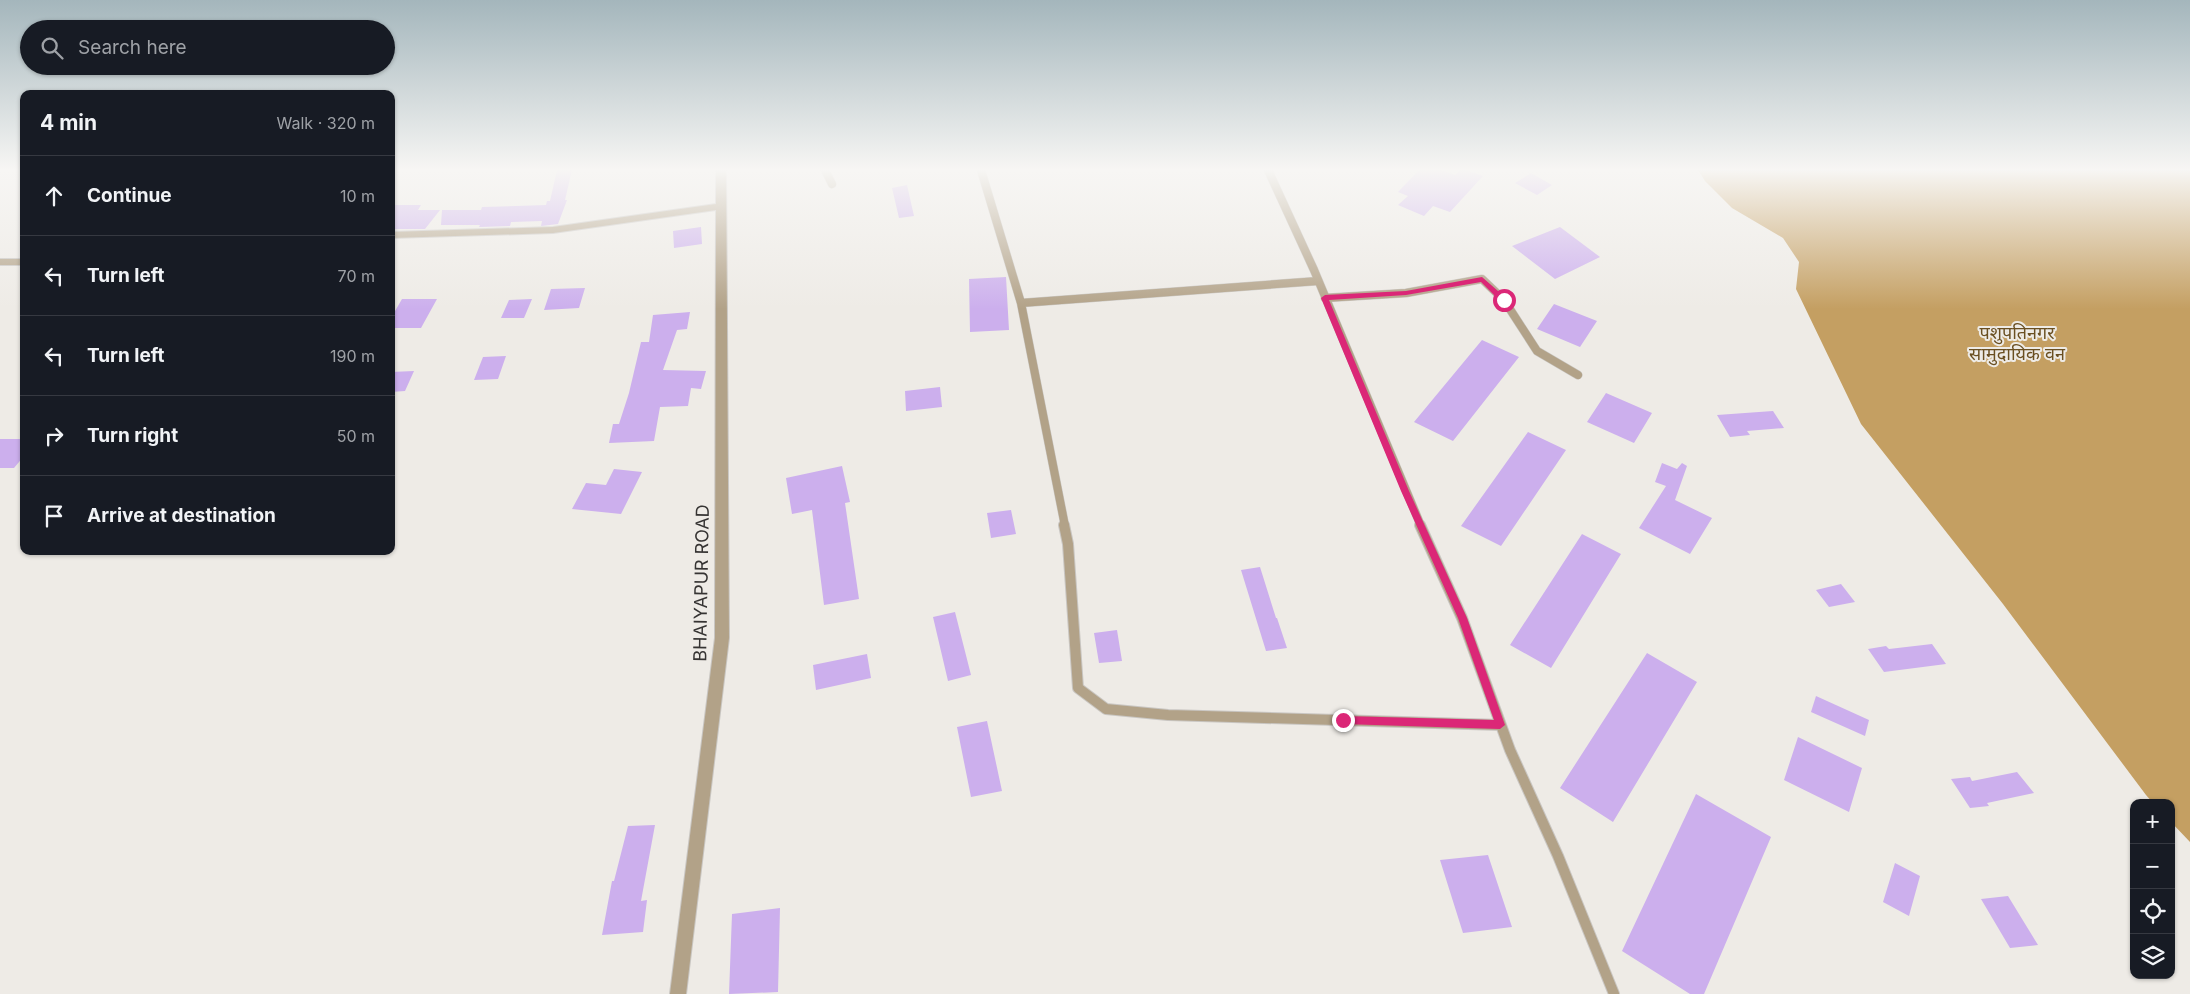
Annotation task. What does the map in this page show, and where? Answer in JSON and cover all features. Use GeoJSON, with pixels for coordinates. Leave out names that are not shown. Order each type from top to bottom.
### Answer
{"type":"FeatureCollection","features":[{"type":"Feature","properties":{"kind":"street"},"geometry":{"type":"LineString","coordinates":[[395,236],[553,230],[648,216]]}},
{"type":"Feature","properties":{"kind":"street","name":"BHAIYAPUR ROAD"},"geometry":{"type":"LineString","coordinates":[[678,994],[722,638],[720,216]]}},
{"type":"Feature","properties":{"kind":"street"},"geometry":{"type":"LineString","coordinates":[[0,262],[20,262]]}},
{"type":"Feature","properties":{"kind":"lane"},"geometry":{"type":"LineString","coordinates":[[995,216],[1021,303],[1068,544],[1078,688],[1106,709],[1168,715],[1500,725]]}},
{"type":"Feature","properties":{"kind":"lane"},"geometry":{"type":"LineString","coordinates":[[1289,216],[1325,298],[1405,491],[1462,618],[1510,750],[1558,856],[1614,994]]}},
{"type":"Feature","properties":{"kind":"lane"},"geometry":{"type":"LineString","coordinates":[[1325,298],[1406,293],[1482,279],[1504,300],[1537,351],[1578,375]]}},
{"type":"Feature","properties":{"kind":"lane"},"geometry":{"type":"LineString","coordinates":[[1021,303],[1318,282]]}},
{"type":"Feature","properties":{"kind":"green space","name":"पशुपतिनगर सामुदायिक वन"},"geometry":{"type":"Polygon","coordinates":[[[1746,216],[2190,216],[2190,842],[2175,826],[2175,799],[2150,799],[2146,795],[2003,604],[1861,424],[1796,289],[1799,262],[1783,238],[1746,216]]]}},
{"type":"Feature","properties":{"kind":"building"},"geometry":{"type":"Polygon","coordinates":[[[395,216],[435,216],[425,229],[395,229],[395,216]]]}},
{"type":"Feature","properties":{"kind":"building"},"geometry":{"type":"Polygon","coordinates":[[[442,216],[561,216],[558,224],[541,226],[542,221],[511,222],[510,226],[441,225],[442,216]]]}},
{"type":"Feature","properties":{"kind":"building"},"geometry":{"type":"Polygon","coordinates":[[[701,227],[702,244],[674,248],[673,231],[701,227]]]}},
{"type":"Feature","properties":{"kind":"building"},"geometry":{"type":"Polygon","coordinates":[[[1560,227],[1600,257],[1555,279],[1512,246],[1560,227]]]}},
{"type":"Feature","properties":{"kind":"building"},"geometry":{"type":"Polygon","coordinates":[[[1006,277],[1009,330],[970,332],[969,279],[1006,277]]]}},
{"type":"Feature","properties":{"kind":"building"},"geometry":{"type":"Polygon","coordinates":[[[585,288],[579,308],[544,310],[551,289],[585,288]]]}},
{"type":"Feature","properties":{"kind":"building"},"geometry":{"type":"Polygon","coordinates":[[[402,299],[437,299],[421,328],[395,328],[395,311],[402,299]]]}},
{"type":"Feature","properties":{"kind":"building"},"geometry":{"type":"Polygon","coordinates":[[[532,299],[524,318],[501,318],[509,300],[532,299]]]}},
{"type":"Feature","properties":{"kind":"building"},"geometry":{"type":"Polygon","coordinates":[[[1554,304],[1597,321],[1580,347],[1537,329],[1554,304]]]}},
{"type":"Feature","properties":{"kind":"building"},"geometry":{"type":"Polygon","coordinates":[[[690,312],[687,329],[677,330],[663,370],[706,371],[701,389],[691,388],[688,406],[660,407],[654,441],[609,443],[613,424],[619,424],[629,393],[641,342],[649,342],[653,315],[690,312]]]}},
{"type":"Feature","properties":{"kind":"building"},"geometry":{"type":"Polygon","coordinates":[[[1482,340],[1519,357],[1453,441],[1414,422],[1482,340]]]}},
{"type":"Feature","properties":{"kind":"building"},"geometry":{"type":"Polygon","coordinates":[[[506,356],[498,379],[474,380],[483,357],[506,356]]]}},
{"type":"Feature","properties":{"kind":"building"},"geometry":{"type":"Polygon","coordinates":[[[414,371],[405,391],[395,392],[395,372],[414,371]]]}},
{"type":"Feature","properties":{"kind":"building"},"geometry":{"type":"Polygon","coordinates":[[[940,387],[942,407],[906,411],[905,391],[940,387]]]}},
{"type":"Feature","properties":{"kind":"building"},"geometry":{"type":"Polygon","coordinates":[[[1606,393],[1652,413],[1634,443],[1587,422],[1606,393]]]}},
{"type":"Feature","properties":{"kind":"building"},"geometry":{"type":"Polygon","coordinates":[[[1773,411],[1784,428],[1747,431],[1750,435],[1730,437],[1717,415],[1773,411]]]}},
{"type":"Feature","properties":{"kind":"building"},"geometry":{"type":"Polygon","coordinates":[[[1528,432],[1566,450],[1501,546],[1461,526],[1528,432]]]}},
{"type":"Feature","properties":{"kind":"building"},"geometry":{"type":"Polygon","coordinates":[[[0,439],[20,439],[20,461],[14,468],[0,468],[0,439]]]}},
{"type":"Feature","properties":{"kind":"building"},"geometry":{"type":"Polygon","coordinates":[[[1662,463],[1677,469],[1682,463],[1687,466],[1675,500],[1712,518],[1690,554],[1639,528],[1666,486],[1655,482],[1662,463]]]}},
{"type":"Feature","properties":{"kind":"building"},"geometry":{"type":"Polygon","coordinates":[[[842,466],[850,502],[845,503],[859,599],[824,605],[812,510],[792,514],[786,478],[842,466]]]}},
{"type":"Feature","properties":{"kind":"building"},"geometry":{"type":"Polygon","coordinates":[[[614,469],[642,472],[621,514],[572,509],[586,483],[606,485],[614,469]]]}},
{"type":"Feature","properties":{"kind":"building"},"geometry":{"type":"Polygon","coordinates":[[[1011,510],[1016,534],[991,538],[987,513],[1011,510]]]}},
{"type":"Feature","properties":{"kind":"building"},"geometry":{"type":"Polygon","coordinates":[[[1582,534],[1621,554],[1551,668],[1510,645],[1582,534]]]}},
{"type":"Feature","properties":{"kind":"building"},"geometry":{"type":"Polygon","coordinates":[[[1260,567],[1287,648],[1266,651],[1241,570],[1260,567]]]}},
{"type":"Feature","properties":{"kind":"building"},"geometry":{"type":"Polygon","coordinates":[[[1841,584],[1855,602],[1829,607],[1816,590],[1841,584]]]}},
{"type":"Feature","properties":{"kind":"building"},"geometry":{"type":"Polygon","coordinates":[[[955,612],[971,675],[948,681],[933,617],[955,612]]]}},
{"type":"Feature","properties":{"kind":"building"},"geometry":{"type":"Polygon","coordinates":[[[1117,630],[1122,661],[1099,663],[1094,633],[1117,630]]]}},
{"type":"Feature","properties":{"kind":"building"},"geometry":{"type":"Polygon","coordinates":[[[1932,644],[1946,664],[1884,672],[1868,649],[1886,646],[1889,649],[1932,644]]]}},
{"type":"Feature","properties":{"kind":"building"},"geometry":{"type":"Polygon","coordinates":[[[1647,653],[1697,682],[1613,822],[1560,788],[1647,653]]]}},
{"type":"Feature","properties":{"kind":"building"},"geometry":{"type":"Polygon","coordinates":[[[867,654],[871,678],[816,690],[813,665],[867,654]]]}},
{"type":"Feature","properties":{"kind":"building"},"geometry":{"type":"Polygon","coordinates":[[[1816,696],[1869,720],[1865,736],[1811,712],[1816,696]]]}},
{"type":"Feature","properties":{"kind":"building"},"geometry":{"type":"Polygon","coordinates":[[[987,721],[1002,791],[971,797],[957,727],[987,721]]]}},
{"type":"Feature","properties":{"kind":"building"},"geometry":{"type":"Polygon","coordinates":[[[1798,737],[1862,768],[1849,812],[1784,780],[1798,737]]]}},
{"type":"Feature","properties":{"kind":"building"},"geometry":{"type":"Polygon","coordinates":[[[2017,772],[2034,793],[1987,803],[1989,806],[1970,808],[1951,779],[1970,777],[1972,781],[2017,772]]]}},
{"type":"Feature","properties":{"kind":"building"},"geometry":{"type":"Polygon","coordinates":[[[1696,794],[1771,837],[1704,994],[1690,994],[1622,951],[1696,794]]]}},
{"type":"Feature","properties":{"kind":"building"},"geometry":{"type":"Polygon","coordinates":[[[655,825],[641,901],[647,900],[643,932],[602,935],[612,881],[614,881],[628,826],[655,825]]]}},
{"type":"Feature","properties":{"kind":"building"},"geometry":{"type":"Polygon","coordinates":[[[1488,855],[1512,927],[1463,933],[1440,860],[1488,855]]]}},
{"type":"Feature","properties":{"kind":"building"},"geometry":{"type":"Polygon","coordinates":[[[1895,863],[1920,876],[1909,916],[1883,902],[1895,863]]]}},
{"type":"Feature","properties":{"kind":"building"},"geometry":{"type":"Polygon","coordinates":[[[2008,896],[2038,945],[2010,948],[1981,899],[2008,896]]]}},
{"type":"Feature","properties":{"kind":"building"},"geometry":{"type":"Polygon","coordinates":[[[780,908],[778,992],[729,994],[732,914],[780,908]]]}},
{"type":"Feature","properties":{"kind":"route"},"geometry":{"type":"LineString","coordinates":[[1343,720],[1500,725],[1462,618],[1405,491],[1325,298],[1406,293],[1482,279],[1504,300]]}}]}
